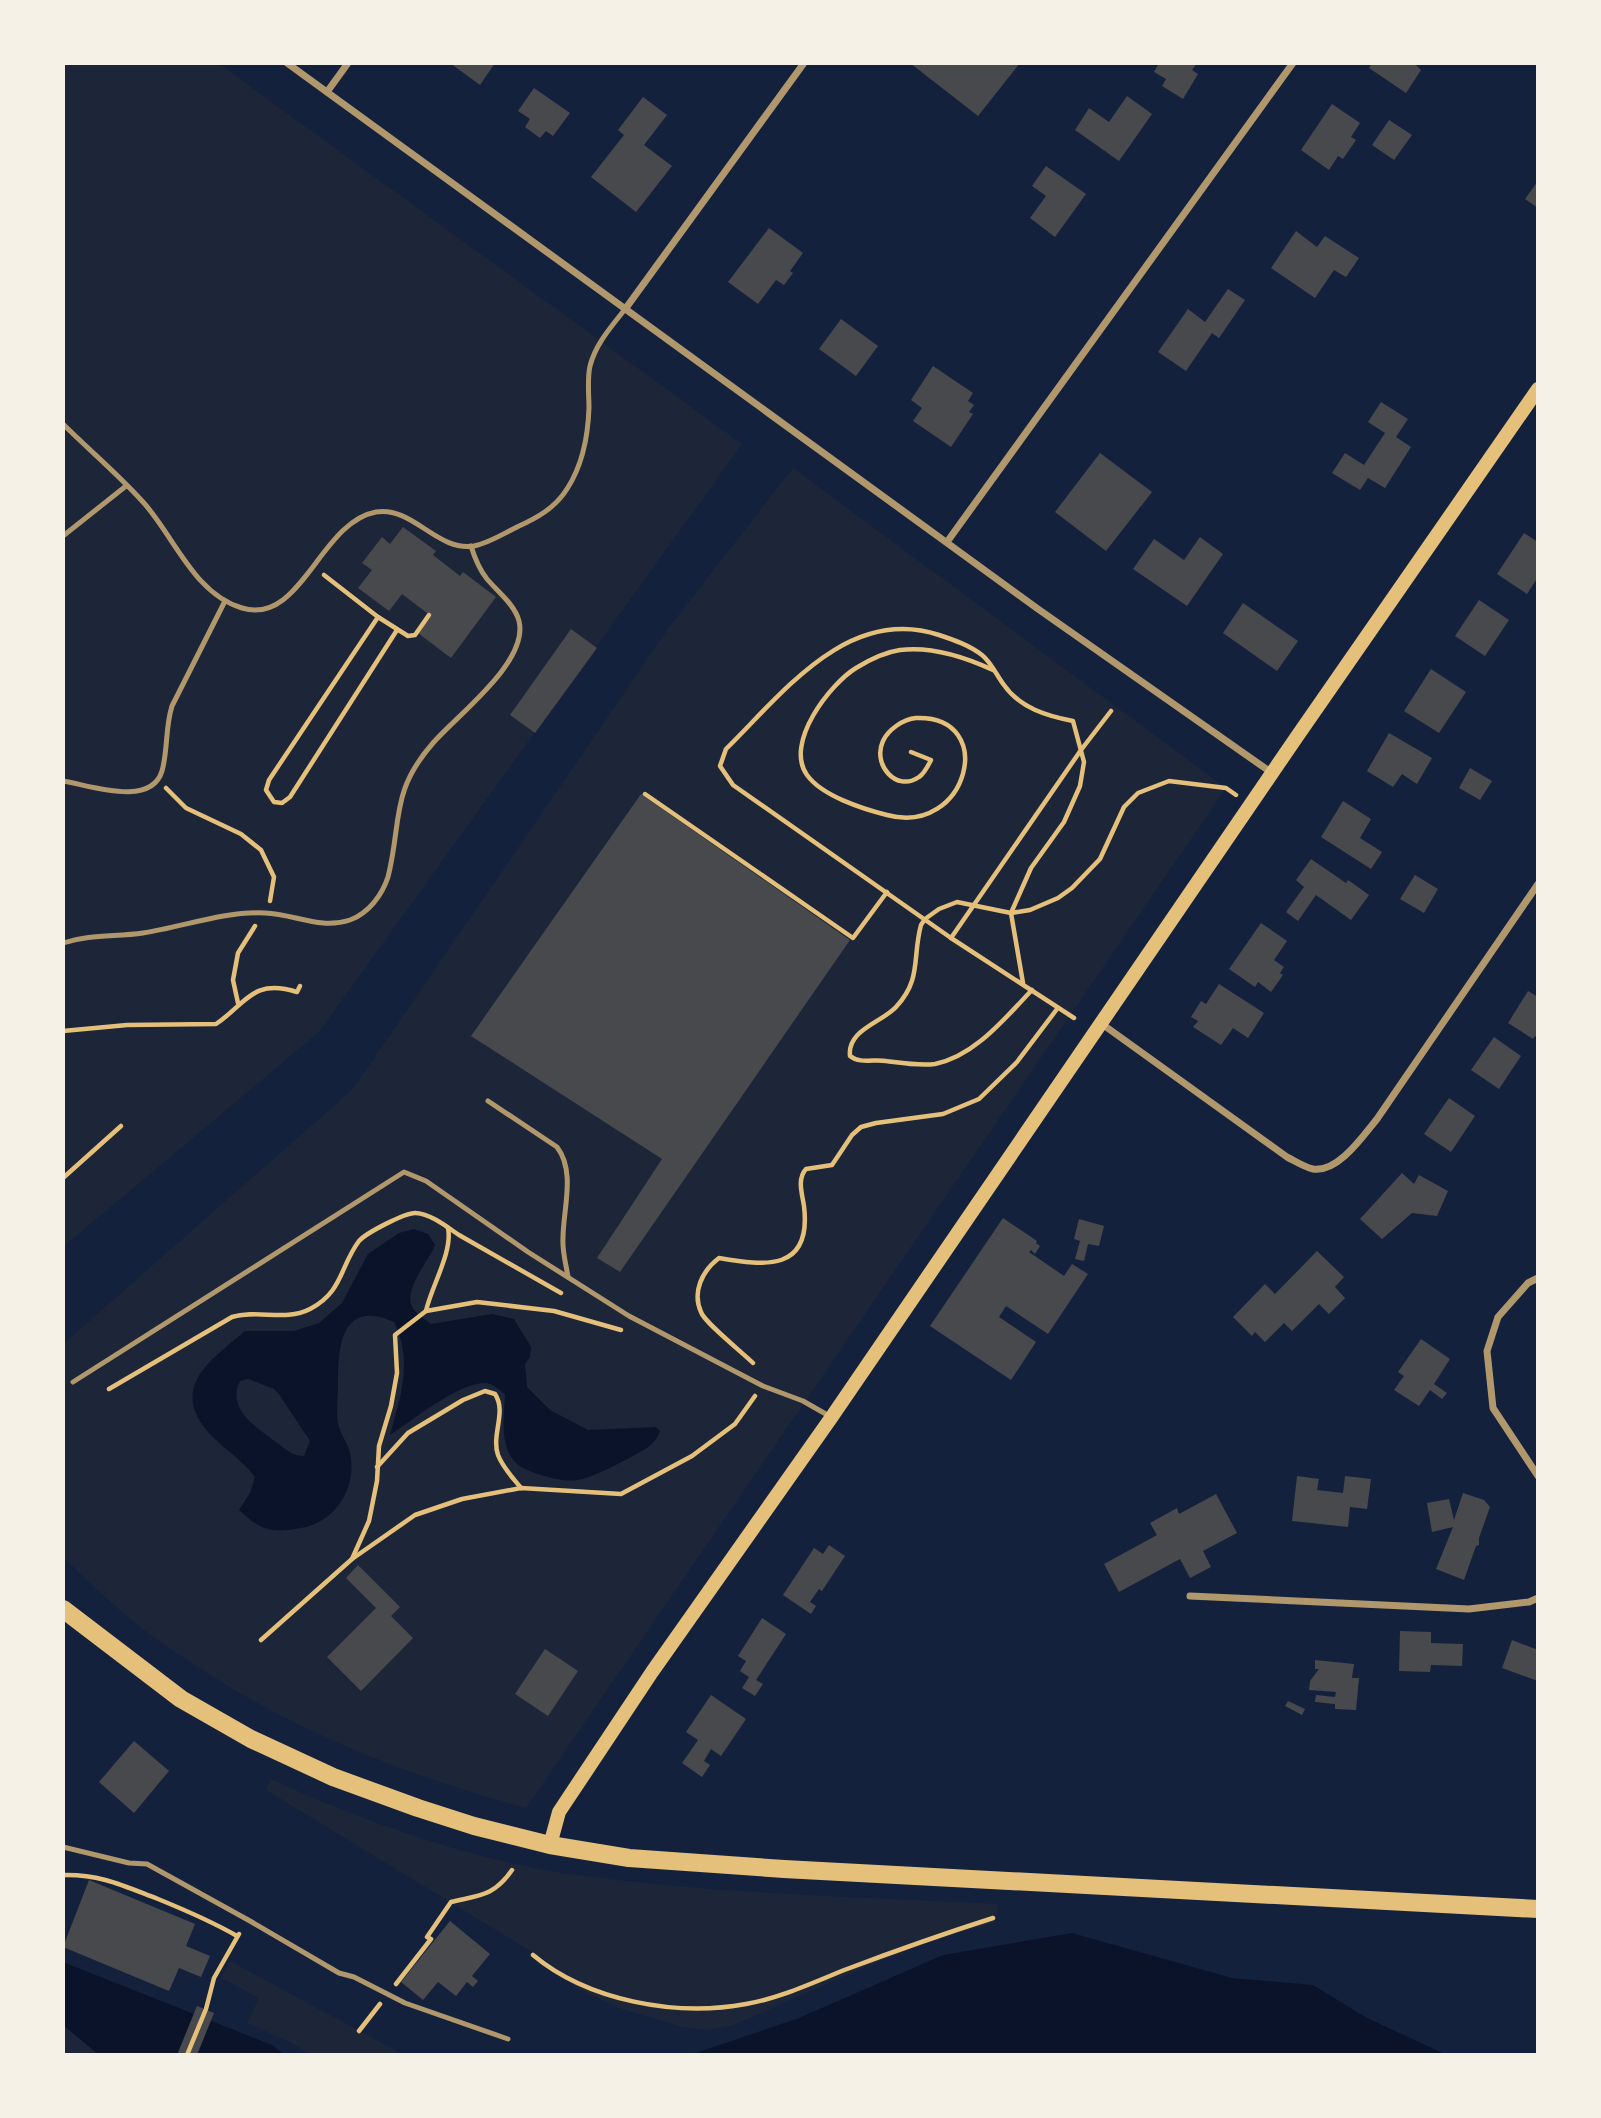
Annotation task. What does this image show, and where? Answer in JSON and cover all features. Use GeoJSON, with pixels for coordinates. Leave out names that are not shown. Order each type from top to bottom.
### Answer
{"type":"FeatureCollection","features":[{"type":"Feature","properties":{"kind":"main road"},"geometry":{"type":"LineString","coordinates":[[550,1845],[559,1812],[652,1672],[831,1418],[1538,389]]}},
{"type":"Feature","properties":{"kind":"main road"},"geometry":{"type":"LineString","coordinates":[[63,1609],[181,1699],[251,1739],[333,1777],[418,1808],[474,1826],[550,1845],[629,1858],[784,1869],[1538,1909]]}},
{"type":"Feature","properties":{"kind":"street"},"geometry":{"type":"LineString","coordinates":[[287,63],[1083,641],[1272,773]]}},
{"type":"Feature","properties":{"kind":"street"},"geometry":{"type":"LineString","coordinates":[[327,92],[348,63]]}},
{"type":"Feature","properties":{"kind":"street"},"geometry":{"type":"LineString","coordinates":[[626,308],[804,63]]}},
{"type":"Feature","properties":{"kind":"street"},"geometry":{"type":"LineString","coordinates":[[947,542],[1293,63]]}},
{"type":"Feature","properties":{"kind":"street"},"geometry":{"type":"LineString","coordinates":[[1101,1023],[1287,1157],[1315,1170],[1328,1167],[1345,1156],[1377,1119],[1538,884]]}},
{"type":"Feature","properties":{"kind":"street"},"geometry":{"type":"LineString","coordinates":[[1538,1278],[1528,1283],[1498,1317],[1487,1351],[1493,1408],[1538,1476]]}},
{"type":"Feature","properties":{"kind":"street"},"geometry":{"type":"LineString","coordinates":[[1190,1596],[1469,1609],[1529,1602],[1538,1598]]}},
{"type":"Feature","properties":{"kind":"lane"},"geometry":{"type":"LineString","coordinates":[[63,424],[153,514],[202,581],[225,601],[248,610],[267,610],[288,597],[346,528],[362,516],[378,512],[395,513],[412,520],[435,536],[454,544],[471,546],[488,542],[537,518],[552,506],[567,490],[582,453],[587,431],[589,369],[601,340],[626,308]]}},
{"type":"Feature","properties":{"kind":"lane"},"geometry":{"type":"LineString","coordinates":[[63,536],[127,486]]}},
{"type":"Feature","properties":{"kind":"lane"},"geometry":{"type":"LineString","coordinates":[[63,943],[94,935],[136,934],[218,918],[266,913],[322,924],[343,922],[354,919],[372,905],[385,887],[391,865],[398,806],[415,766],[433,743],[504,669],[518,643],[519,620],[486,578],[476,562],[471,546]]}},
{"type":"Feature","properties":{"kind":"lane"},"geometry":{"type":"LineString","coordinates":[[63,781],[120,792],[150,788],[158,780],[164,761],[167,720],[172,706],[225,601]]}},
{"type":"Feature","properties":{"kind":"lane"},"geometry":{"type":"LineString","coordinates":[[488,1101],[557,1147],[564,1157],[568,1175],[563,1242],[568,1277]]}},
{"type":"Feature","properties":{"kind":"lane"},"geometry":{"type":"LineString","coordinates":[[74,1382],[404,1172],[426,1181],[528,1252],[629,1316],[763,1385],[803,1401],[831,1418]]}},
{"type":"Feature","properties":{"kind":"lane"},"geometry":{"type":"LineString","coordinates":[[63,1847],[129,1863],[147,1864],[339,1973],[354,1977],[405,2003],[508,2039]]}},
{"type":"Feature","properties":{"kind":"path"},"geometry":{"type":"LineString","coordinates":[[312,566],[378,617],[408,636],[415,635],[429,615]]}},
{"type":"Feature","properties":{"kind":"path"},"geometry":{"type":"LineString","coordinates":[[378,617],[269,780],[266,790],[274,802],[282,803],[290,797],[397,630]]}},
{"type":"Feature","properties":{"kind":"path"},"geometry":{"type":"LineString","coordinates":[[1023,983],[1011,913],[1031,868],[1059,831],[1077,795],[1084,768],[1073,721],[1044,716],[1010,693],[984,656],[965,644],[921,629],[873,632],[841,646],[812,664],[726,749],[720,766],[733,785],[951,938],[1074,1018]]}},
{"type":"Feature","properties":{"kind":"path"},"geometry":{"type":"LineString","coordinates":[[911,752],[931,760],[921,776],[909,782],[891,778],[884,770],[881,760],[882,742],[897,724],[913,718],[931,719],[948,724],[961,737],[965,758],[962,779],[948,801],[935,812],[915,818],[890,816],[849,803],[811,780],[802,764],[802,742],[810,720],[828,695],[854,669],[878,657],[899,650],[925,650],[957,656],[994,671]]}},
{"type":"Feature","properties":{"kind":"path"},"geometry":{"type":"LineString","coordinates":[[951,938],[1111,711]]}},
{"type":"Feature","properties":{"kind":"path"},"geometry":{"type":"LineString","coordinates":[[158,780],[186,808],[233,829],[261,850],[274,877],[266,913],[251,930],[238,953],[233,980],[239,1003]]}},
{"type":"Feature","properties":{"kind":"path"},"geometry":{"type":"LineString","coordinates":[[1032,989],[990,1032],[945,1061],[925,1065],[911,1064],[852,1058],[849,1053],[863,1029],[895,1007],[911,984],[915,974],[918,935],[925,919],[949,904],[963,902],[1011,913],[1044,905],[1072,888],[1100,859],[1124,807],[1138,793],[1169,781],[1226,789],[1252,804]]}},
{"type":"Feature","properties":{"kind":"path"},"geometry":{"type":"LineString","coordinates":[[645,794],[853,938],[887,892]]}},
{"type":"Feature","properties":{"kind":"path"},"geometry":{"type":"LineString","coordinates":[[63,1031],[127,1025],[216,1024],[239,1003],[260,991],[273,988],[297,992],[300,986]]}},
{"type":"Feature","properties":{"kind":"path"},"geometry":{"type":"LineString","coordinates":[[832,1165],[852,1135],[861,1127],[943,1114],[979,1099],[1017,1062],[1057,1009]]}},
{"type":"Feature","properties":{"kind":"path"},"geometry":{"type":"LineString","coordinates":[[63,1178],[121,1126]]}},
{"type":"Feature","properties":{"kind":"path"},"geometry":{"type":"LineString","coordinates":[[109,1389],[232,1317],[243,1314],[289,1315],[311,1308],[339,1283],[344,1269],[364,1236],[416,1212],[565,1295]]}},
{"type":"Feature","properties":{"kind":"path"},"geometry":{"type":"LineString","coordinates":[[426,1311],[444,1257],[448,1228]]}},
{"type":"Feature","properties":{"kind":"path"},"geometry":{"type":"LineString","coordinates":[[352,1559],[369,1521],[379,1446],[397,1373],[395,1335],[426,1311],[477,1302],[554,1311],[621,1331],[600,1316]]}},
{"type":"Feature","properties":{"kind":"path"},"geometry":{"type":"LineString","coordinates":[[261,1640],[352,1559],[415,1515],[462,1499],[521,1488],[497,1453],[496,1439],[501,1403],[495,1394],[485,1391],[463,1400],[408,1433],[377,1466]]}},
{"type":"Feature","properties":{"kind":"path"},"geometry":{"type":"LineString","coordinates":[[359,2031],[432,1941],[428,1937],[451,1902],[490,1892],[502,1885],[512,1870]]}},
{"type":"Feature","properties":{"kind":"path"},"geometry":{"type":"LineString","coordinates":[[63,1875],[90,1875],[118,1883],[209,1920],[237,1936]]}},
{"type":"Feature","properties":{"kind":"path"},"geometry":{"type":"LineString","coordinates":[[533,1955],[546,1966],[615,1997],[641,2004],[705,2010],[773,1998],[923,1940],[993,1918]]}},
{"type":"Feature","properties":{"kind":"path"},"geometry":{"type":"LineString","coordinates":[[187,2055],[206,2010],[214,1978],[237,1936],[250,1921]]}},
{"type":"Feature","properties":{"kind":"shaded area"},"geometry":{"type":"Polygon","coordinates":[[[63,63],[218,63],[742,444],[319,1032],[63,1247],[63,63]]]}},
{"type":"Feature","properties":{"kind":"shaded area"},"geometry":{"type":"Polygon","coordinates":[[[793,468],[1226,788],[526,1808],[396,1767],[273,1712],[195,1665],[149,1633],[63,1557],[63,1344],[353,1089],[670,626],[793,468]]]}},
{"type":"Feature","properties":{"kind":"shaded area"},"geometry":{"type":"Polygon","coordinates":[[[414,1229],[428,1234],[435,1245],[417,1277],[411,1295],[414,1310],[420,1316],[431,1324],[492,1314],[514,1319],[531,1347],[530,1357],[525,1364],[527,1387],[550,1410],[588,1430],[656,1427],[660,1431],[657,1438],[647,1448],[585,1478],[572,1481],[536,1474],[521,1467],[511,1456],[504,1430],[505,1394],[486,1383],[475,1384],[450,1395],[390,1435],[403,1378],[400,1336],[394,1322],[376,1316],[362,1317],[353,1322],[346,1331],[339,1357],[337,1419],[349,1449],[352,1466],[351,1478],[341,1501],[324,1519],[301,1528],[267,1529],[247,1517],[239,1510],[250,1493],[255,1477],[208,1432],[197,1416],[193,1401],[194,1387],[200,1374],[245,1331],[294,1331],[319,1323],[342,1303],[368,1254],[399,1233],[414,1229]],[[248,1379],[240,1381],[237,1400],[240,1408],[252,1424],[268,1436],[292,1453],[304,1456],[310,1441],[274,1389],[248,1379]]]}},
{"type":"Feature","properties":{"kind":"shaded area"},"geometry":{"type":"Polygon","coordinates":[[[271,1779],[384,1826],[464,1851],[545,1870],[635,1882],[739,1891],[998,1904],[995,1923],[894,1956],[731,2026],[707,2030],[682,2027],[619,2008],[576,1988],[552,1964],[266,1790],[271,1779]]]}},
{"type":"Feature","properties":{"kind":"shaded area"},"geometry":{"type":"Polygon","coordinates":[[[1072,1933],[1232,1978],[1313,1985],[1367,2018],[1447,2055],[690,2055],[799,2018],[943,1955],[1072,1933]]]}},
{"type":"Feature","properties":{"kind":"shaded area"},"geometry":{"type":"Polygon","coordinates":[[[230,1961],[404,2055],[310,2055],[292,2043],[247,2023],[259,1998],[221,1978],[230,1961]]]}},
{"type":"Feature","properties":{"kind":"shaded area"},"geometry":{"type":"Polygon","coordinates":[[[63,1962],[272,2045],[285,2055],[99,2055],[63,2025],[63,1962]]]}},
{"type":"Feature","properties":{"kind":"shaded area"},"geometry":{"type":"Polygon","coordinates":[[[63,2025],[99,2055],[63,2055],[63,2025]]]}},
{"type":"Feature","properties":{"kind":"building"},"geometry":{"type":"Polygon","coordinates":[[[450,63],[495,63],[480,85],[450,63]]]}},
{"type":"Feature","properties":{"kind":"building"},"geometry":{"type":"Polygon","coordinates":[[[910,63],[1020,63],[978,116],[910,63]]]}},
{"type":"Feature","properties":{"kind":"building"},"geometry":{"type":"Polygon","coordinates":[[[1159,63],[1197,63],[1192,70],[1198,74],[1183,99],[1162,86],[1166,79],[1154,72],[1159,63]]]}},
{"type":"Feature","properties":{"kind":"building"},"geometry":{"type":"Polygon","coordinates":[[[1372,63],[1414,63],[1421,70],[1406,93],[1369,68],[1372,63]]]}},
{"type":"Feature","properties":{"kind":"building"},"geometry":{"type":"Polygon","coordinates":[[[534,88],[570,113],[553,136],[546,131],[540,138],[525,127],[530,119],[518,111],[534,88]]]}},
{"type":"Feature","properties":{"kind":"building"},"geometry":{"type":"Polygon","coordinates":[[[1127,96],[1152,114],[1119,161],[1075,130],[1089,108],[1109,122],[1127,96]]]}},
{"type":"Feature","properties":{"kind":"building"},"geometry":{"type":"Polygon","coordinates":[[[643,97],[667,115],[644,145],[672,166],[636,212],[591,177],[624,135],[618,130],[643,97]]]}},
{"type":"Feature","properties":{"kind":"building"},"geometry":{"type":"Polygon","coordinates":[[[1332,104],[1360,123],[1351,137],[1356,140],[1343,159],[1338,156],[1329,170],[1301,150],[1332,104]]]}},
{"type":"Feature","properties":{"kind":"building"},"geometry":{"type":"Polygon","coordinates":[[[1389,120],[1412,135],[1394,160],[1372,145],[1389,120]]]}},
{"type":"Feature","properties":{"kind":"building"},"geometry":{"type":"Polygon","coordinates":[[[1046,166],[1086,194],[1055,237],[1030,218],[1046,196],[1032,186],[1046,166]]]}},
{"type":"Feature","properties":{"kind":"building"},"geometry":{"type":"Polygon","coordinates":[[[1538,181],[1538,208],[1525,199],[1538,181]]]}},
{"type":"Feature","properties":{"kind":"building"},"geometry":{"type":"Polygon","coordinates":[[[769,228],[803,253],[784,285],[776,280],[758,304],[728,282],[769,228]]]}},
{"type":"Feature","properties":{"kind":"building"},"geometry":{"type":"Polygon","coordinates":[[[1296,231],[1317,247],[1325,236],[1359,258],[1346,277],[1334,270],[1315,298],[1271,268],[1296,231]]]}},
{"type":"Feature","properties":{"kind":"building"},"geometry":{"type":"Polygon","coordinates":[[[1228,289],[1245,300],[1219,338],[1212,333],[1186,371],[1158,352],[1188,309],[1205,322],[1228,289]]]}},
{"type":"Feature","properties":{"kind":"building"},"geometry":{"type":"Polygon","coordinates":[[[841,319],[878,346],[856,376],[819,349],[841,319]]]}},
{"type":"Feature","properties":{"kind":"building"},"geometry":{"type":"Polygon","coordinates":[[[933,366],[973,393],[968,401],[974,405],[969,412],[973,414],[951,447],[913,421],[922,408],[911,400],[933,366]]]}},
{"type":"Feature","properties":{"kind":"building"},"geometry":{"type":"Polygon","coordinates":[[[1381,402],[1408,419],[1396,437],[1411,447],[1385,488],[1368,478],[1360,490],[1332,473],[1345,453],[1364,465],[1385,433],[1368,422],[1381,402]]]}},
{"type":"Feature","properties":{"kind":"building"},"geometry":{"type":"Polygon","coordinates":[[[1100,453],[1152,492],[1106,551],[1055,512],[1100,453]]]}},
{"type":"Feature","properties":{"kind":"building"},"geometry":{"type":"Polygon","coordinates":[[[403,527],[436,551],[433,555],[460,576],[463,572],[496,597],[451,658],[418,633],[431,616],[402,594],[389,611],[358,588],[372,570],[362,563],[382,537],[390,544],[403,527]]]}},
{"type":"Feature","properties":{"kind":"building"},"geometry":{"type":"Polygon","coordinates":[[[1524,533],[1538,542],[1538,577],[1527,594],[1497,574],[1524,533]]]}},
{"type":"Feature","properties":{"kind":"building"},"geometry":{"type":"Polygon","coordinates":[[[1200,537],[1223,554],[1187,606],[1133,569],[1154,539],[1184,560],[1200,537]]]}},
{"type":"Feature","properties":{"kind":"building"},"geometry":{"type":"Polygon","coordinates":[[[1479,600],[1509,620],[1485,656],[1455,636],[1479,600]]]}},
{"type":"Feature","properties":{"kind":"building"},"geometry":{"type":"Polygon","coordinates":[[[1243,603],[1298,641],[1277,671],[1223,633],[1243,603]]]}},
{"type":"Feature","properties":{"kind":"building"},"geometry":{"type":"Polygon","coordinates":[[[571,629],[597,648],[535,733],[510,715],[571,629]]]}},
{"type":"Feature","properties":{"kind":"building"},"geometry":{"type":"Polygon","coordinates":[[[1431,669],[1466,692],[1439,733],[1404,711],[1431,669]]]}},
{"type":"Feature","properties":{"kind":"building"},"geometry":{"type":"Polygon","coordinates":[[[1389,733],[1432,758],[1417,784],[1402,774],[1393,787],[1367,771],[1389,733]]]}},
{"type":"Feature","properties":{"kind":"building"},"geometry":{"type":"Polygon","coordinates":[[[1470,768],[1492,781],[1480,800],[1459,788],[1470,768]]]}},
{"type":"Feature","properties":{"kind":"building"},"geometry":{"type":"Polygon","coordinates":[[[641,794],[850,940],[620,1272],[597,1258],[662,1159],[471,1036],[641,794]]]}},
{"type":"Feature","properties":{"kind":"building"},"geometry":{"type":"Polygon","coordinates":[[[1343,801],[1371,819],[1360,838],[1382,852],[1371,869],[1321,837],[1343,801]]]}},
{"type":"Feature","properties":{"kind":"building"},"geometry":{"type":"Polygon","coordinates":[[[1311,859],[1369,895],[1351,920],[1316,895],[1298,921],[1286,912],[1304,887],[1296,880],[1311,859]]]}},
{"type":"Feature","properties":{"kind":"building"},"geometry":{"type":"Polygon","coordinates":[[[1415,875],[1438,889],[1424,913],[1400,899],[1415,875]]]}},
{"type":"Feature","properties":{"kind":"building"},"geometry":{"type":"Polygon","coordinates":[[[1261,923],[1287,941],[1274,960],[1284,967],[1280,973],[1283,975],[1271,992],[1258,982],[1255,987],[1229,969],[1261,923]]]}},
{"type":"Feature","properties":{"kind":"building"},"geometry":{"type":"Polygon","coordinates":[[[1219,984],[1264,1013],[1248,1038],[1233,1028],[1221,1045],[1193,1027],[1198,1021],[1191,1017],[1201,1001],[1206,1004],[1219,984]]]}},
{"type":"Feature","properties":{"kind":"building"},"geometry":{"type":"Polygon","coordinates":[[[1528,991],[1538,997],[1538,1038],[1535,1036],[1533,1039],[1508,1023],[1528,991]]]}},
{"type":"Feature","properties":{"kind":"building"},"geometry":{"type":"Polygon","coordinates":[[[1494,1037],[1521,1056],[1499,1089],[1471,1070],[1494,1037]]]}},
{"type":"Feature","properties":{"kind":"building"},"geometry":{"type":"Polygon","coordinates":[[[1449,1098],[1475,1116],[1451,1152],[1424,1134],[1449,1098]]]}},
{"type":"Feature","properties":{"kind":"building"},"geometry":{"type":"Polygon","coordinates":[[[1402,1173],[1414,1184],[1419,1175],[1448,1191],[1437,1216],[1412,1213],[1382,1239],[1360,1219],[1402,1173]]]}},
{"type":"Feature","properties":{"kind":"building"},"geometry":{"type":"Polygon","coordinates":[[[1003,1218],[1037,1241],[1040,1246],[1035,1254],[1031,1250],[1029,1252],[1064,1276],[1072,1264],[1088,1274],[1048,1334],[1006,1306],[999,1317],[1036,1342],[1011,1380],[930,1326],[1003,1218]]]}},
{"type":"Feature","properties":{"kind":"building"},"geometry":{"type":"Polygon","coordinates":[[[1079,1219],[1104,1226],[1099,1246],[1088,1244],[1084,1261],[1075,1259],[1080,1241],[1074,1239],[1079,1219]]]}},
{"type":"Feature","properties":{"kind":"building"},"geometry":{"type":"Polygon","coordinates":[[[1317,1251],[1344,1277],[1335,1287],[1345,1298],[1329,1314],[1319,1304],[1292,1331],[1284,1323],[1265,1342],[1255,1332],[1252,1336],[1233,1317],[1265,1284],[1275,1294],[1317,1251]]]}},
{"type":"Feature","properties":{"kind":"building"},"geometry":{"type":"Polygon","coordinates":[[[1421,1339],[1450,1359],[1434,1384],[1447,1393],[1442,1399],[1430,1390],[1419,1406],[1394,1390],[1404,1376],[1398,1372],[1421,1339]]]}},
{"type":"Feature","properties":{"kind":"building"},"geometry":{"type":"Polygon","coordinates":[[[1297,1476],[1319,1479],[1317,1490],[1343,1493],[1345,1476],[1371,1479],[1367,1509],[1350,1507],[1348,1527],[1292,1521],[1297,1476]]]}},
{"type":"Feature","properties":{"kind":"building"},"geometry":{"type":"Polygon","coordinates":[[[1463,1493],[1484,1500],[1490,1507],[1479,1545],[1476,1546],[1464,1580],[1436,1569],[1453,1527],[1432,1532],[1427,1503],[1449,1499],[1454,1520],[1463,1493]]]}},
{"type":"Feature","properties":{"kind":"building"},"geometry":{"type":"Polygon","coordinates":[[[1216,1494],[1237,1533],[1203,1551],[1211,1567],[1190,1578],[1180,1559],[1119,1592],[1104,1564],[1157,1535],[1150,1523],[1177,1508],[1179,1514],[1216,1494]]]}},
{"type":"Feature","properties":{"kind":"building"},"geometry":{"type":"Polygon","coordinates":[[[829,1545],[845,1556],[822,1591],[819,1589],[810,1602],[816,1606],[811,1614],[783,1595],[814,1548],[823,1554],[829,1545]]]}},
{"type":"Feature","properties":{"kind":"building"},"geometry":{"type":"Polygon","coordinates":[[[358,1565],[400,1607],[391,1616],[413,1638],[361,1691],[327,1657],[376,1608],[346,1578],[358,1565]]]}},
{"type":"Feature","properties":{"kind":"building"},"geometry":{"type":"Polygon","coordinates":[[[762,1618],[786,1634],[756,1680],[763,1684],[755,1696],[742,1688],[749,1677],[740,1671],[746,1661],[738,1656],[762,1618]]]}},
{"type":"Feature","properties":{"kind":"building"},"geometry":{"type":"Polygon","coordinates":[[[1400,1631],[1431,1632],[1431,1643],[1463,1644],[1462,1666],[1431,1665],[1430,1672],[1399,1671],[1400,1631]]]}},
{"type":"Feature","properties":{"kind":"building"},"geometry":{"type":"Polygon","coordinates":[[[1512,1640],[1538,1650],[1538,1681],[1502,1668],[1512,1640]]]}},
{"type":"Feature","properties":{"kind":"building"},"geometry":{"type":"Polygon","coordinates":[[[545,1649],[578,1671],[548,1716],[515,1694],[545,1649]]]}},
{"type":"Feature","properties":{"kind":"building"},"geometry":{"type":"Polygon","coordinates":[[[1315,1660],[1354,1664],[1352,1678],[1359,1678],[1356,1710],[1335,1709],[1335,1704],[1315,1702],[1316,1695],[1335,1697],[1336,1692],[1309,1690],[1310,1681],[1319,1669],[1315,1669],[1315,1660]]]}},
{"type":"Feature","properties":{"kind":"building"},"geometry":{"type":"Polygon","coordinates":[[[711,1695],[746,1719],[721,1756],[711,1749],[704,1761],[710,1765],[702,1777],[682,1763],[698,1740],[686,1732],[711,1695]]]}},
{"type":"Feature","properties":{"kind":"building"},"geometry":{"type":"Polygon","coordinates":[[[1288,1701],[1305,1709],[1302,1715],[1285,1706],[1288,1701]]]}},
{"type":"Feature","properties":{"kind":"building"},"geometry":{"type":"Polygon","coordinates":[[[134,1741],[169,1771],[134,1813],[99,1782],[134,1741]]]}},
{"type":"Feature","properties":{"kind":"building"},"geometry":{"type":"Polygon","coordinates":[[[89,1880],[195,1924],[186,1946],[210,1956],[201,1977],[179,1968],[169,1991],[63,1947],[89,1880]]]}},
{"type":"Feature","properties":{"kind":"building"},"geometry":{"type":"Polygon","coordinates":[[[450,1921],[490,1954],[472,1976],[478,1981],[473,1987],[467,1982],[456,1996],[438,1982],[423,2000],[401,1982],[450,1921]]]}},
{"type":"Feature","properties":{"kind":"building"},"geometry":{"type":"Polygon","coordinates":[[[197,2006],[214,2013],[197,2055],[177,2055],[197,2006]]]}}]}
